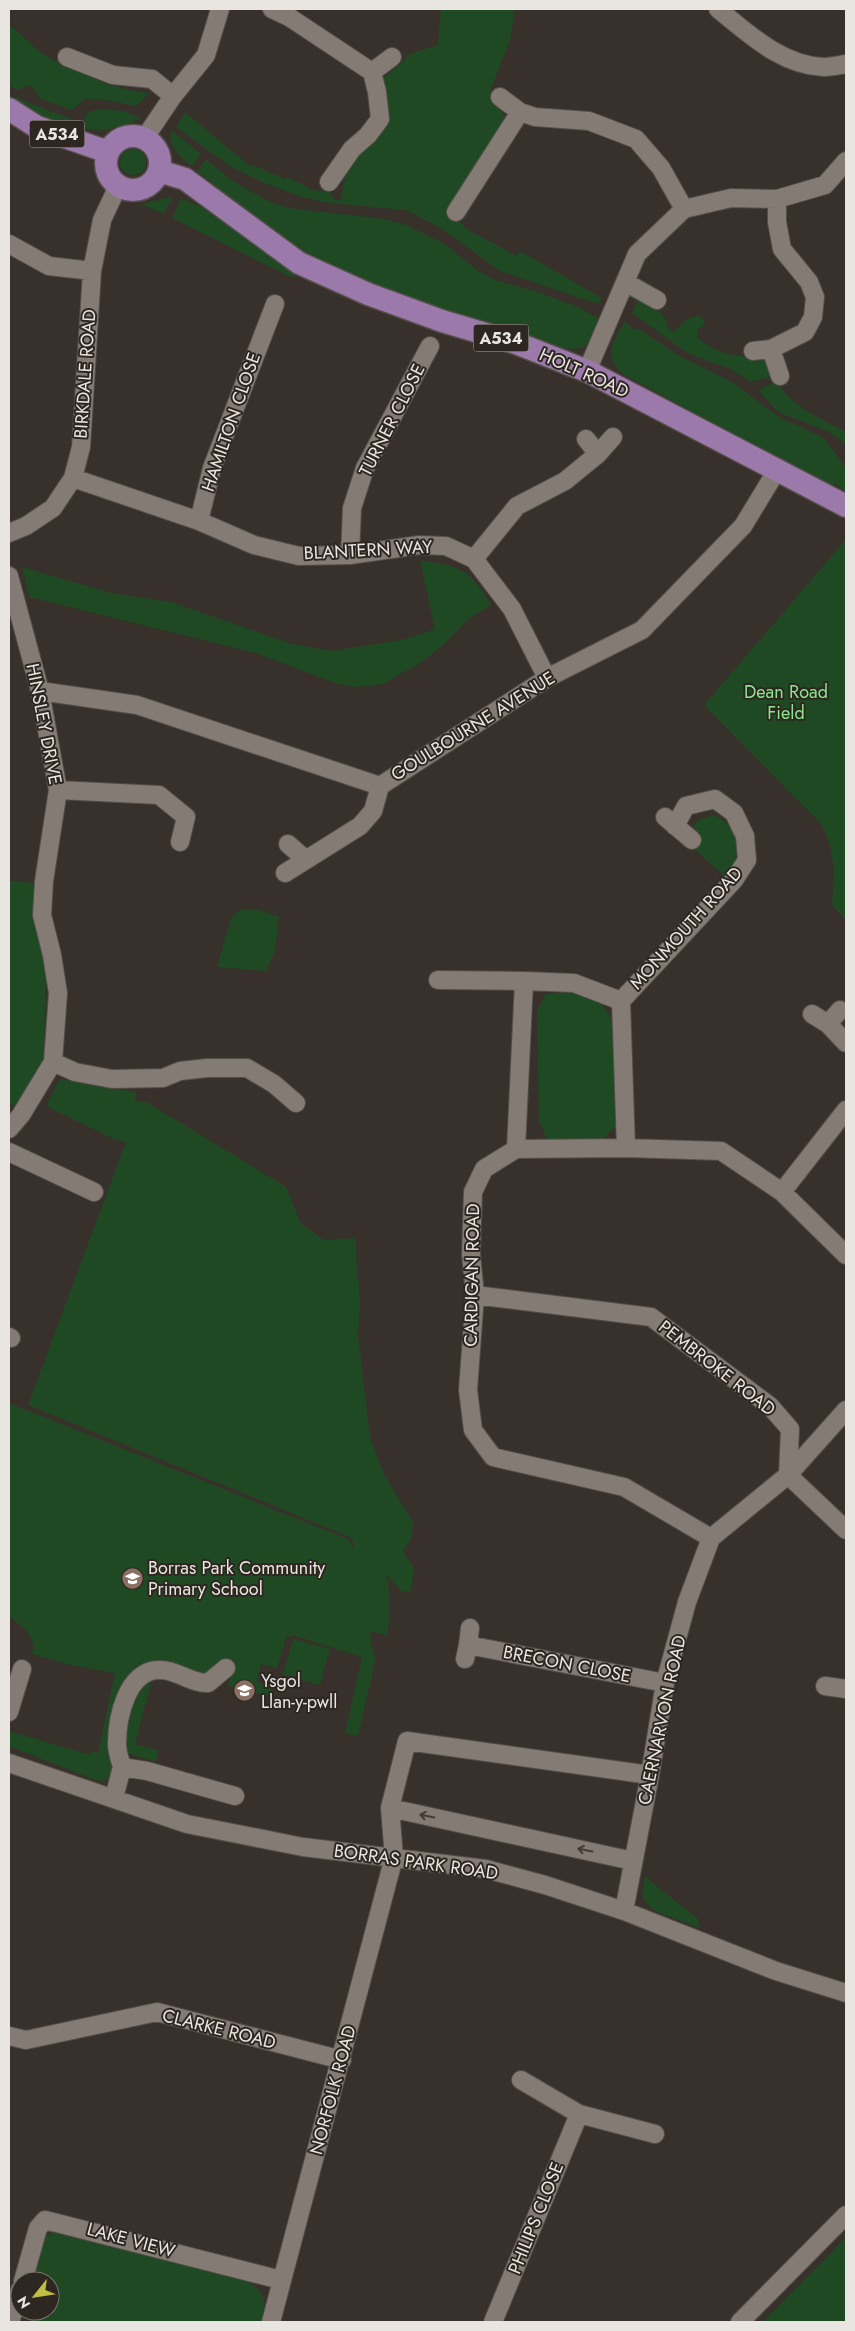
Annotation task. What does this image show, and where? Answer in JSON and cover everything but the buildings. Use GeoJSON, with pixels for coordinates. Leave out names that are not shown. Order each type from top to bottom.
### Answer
{"type":"FeatureCollection","features":[{"type":"Feature","properties":{"kind":"main road","name":"A534"},"geometry":{"type":"LineString","coordinates":[[9,109],[36,127],[108,152]]}},
{"type":"Feature","properties":{"kind":"main road"},"geometry":{"type":"LineString","coordinates":[[136,136],[144,139],[156,149],[159,156],[159,171],[155,178],[142,189],[125,189],[118,186],[108,174],[106,159],[108,152],[120,139],[136,136]]}},
{"type":"Feature","properties":{"kind":"main road","name":"HOLT ROAD"},"geometry":{"type":"LineString","coordinates":[[159,171],[186,179],[299,263],[368,294],[442,321],[516,343],[587,371],[846,506]]}},
{"type":"Feature","properties":{"kind":"street"},"geometry":{"type":"LineString","coordinates":[[144,139],[173,96],[206,55],[220,9]]}},
{"type":"Feature","properties":{"kind":"street"},"geometry":{"type":"LineString","coordinates":[[272,9],[289,17],[346,57],[372,72],[377,92],[380,119],[368,135],[352,149],[329,182]]}},
{"type":"Feature","properties":{"kind":"street"},"geometry":{"type":"LineString","coordinates":[[718,9],[757,40],[788,60],[823,67],[846,64]]}},
{"type":"Feature","properties":{"kind":"street"},"geometry":{"type":"LineString","coordinates":[[67,57],[113,75],[152,79],[173,96]]}},
{"type":"Feature","properties":{"kind":"street"},"geometry":{"type":"LineString","coordinates":[[372,72],[392,58]]}},
{"type":"Feature","properties":{"kind":"street"},"geometry":{"type":"LineString","coordinates":[[500,97],[520,112],[536,118],[589,121],[636,139],[661,168],[684,209]]}},
{"type":"Feature","properties":{"kind":"street"},"geometry":{"type":"LineString","coordinates":[[456,212],[520,112]]}},
{"type":"Feature","properties":{"kind":"street"},"geometry":{"type":"LineString","coordinates":[[587,371],[637,254],[684,209],[731,198],[777,199],[825,185],[846,161]]}},
{"type":"Feature","properties":{"kind":"street","name":"BIRKDALE ROAD"},"geometry":{"type":"LineString","coordinates":[[9,533],[26,526],[53,508],[73,478],[81,447],[92,271],[102,220],[118,186]]}},
{"type":"Feature","properties":{"kind":"street"},"geometry":{"type":"LineString","coordinates":[[753,352],[771,349],[805,332],[813,317],[816,297],[809,282],[782,249],[777,222],[777,199]]}},
{"type":"Feature","properties":{"kind":"street"},"geometry":{"type":"LineString","coordinates":[[9,244],[49,266],[92,271]]}},
{"type":"Feature","properties":{"kind":"street"},"geometry":{"type":"LineString","coordinates":[[625,282],[657,300]]}},
{"type":"Feature","properties":{"kind":"street","name":"HAMILTON CLOSE"},"geometry":{"type":"LineString","coordinates":[[199,521],[212,468],[260,319],[275,304]]}},
{"type":"Feature","properties":{"kind":"street","name":"TURNER CLOSE"},"geometry":{"type":"LineString","coordinates":[[350,556],[352,508],[365,468],[430,346]]}},
{"type":"Feature","properties":{"kind":"street"},"geometry":{"type":"LineString","coordinates":[[771,349],[780,376]]}},
{"type":"Feature","properties":{"kind":"street"},"geometry":{"type":"LineString","coordinates":[[474,559],[516,506],[564,481],[598,454],[613,437]]}},
{"type":"Feature","properties":{"kind":"street"},"geometry":{"type":"LineString","coordinates":[[586,439],[598,454]]}},
{"type":"Feature","properties":{"kind":"street","name":"GOULBOURNE AVENUE"},"geometry":{"type":"LineString","coordinates":[[40,691],[137,705],[380,786],[547,678],[642,630],[743,526],[777,470]]}},
{"type":"Feature","properties":{"kind":"street","name":"BLANTERN WAY"},"geometry":{"type":"LineString","coordinates":[[73,478],[199,521],[254,545],[299,556],[350,556],[418,545],[446,546],[474,559],[512,608],[547,678]]}},
{"type":"Feature","properties":{"kind":"street","name":"HINSLEY DRIVE"},"geometry":{"type":"LineString","coordinates":[[9,576],[40,691],[58,790],[44,881],[42,915],[52,954],[58,993],[53,1062],[21,1115],[9,1129]]}},
{"type":"Feature","properties":{"kind":"street"},"geometry":{"type":"LineString","coordinates":[[285,873],[360,826],[373,811],[380,786]]}},
{"type":"Feature","properties":{"kind":"street"},"geometry":{"type":"LineString","coordinates":[[58,790],[159,795],[186,817],[180,842]]}},
{"type":"Feature","properties":{"kind":"street","name":"MONMOUTH ROAD"},"geometry":{"type":"LineString","coordinates":[[626,1148],[621,1001],[734,880],[747,860],[745,836],[734,813],[715,799],[686,806],[670,822],[692,840]]}},
{"type":"Feature","properties":{"kind":"street"},"geometry":{"type":"LineString","coordinates":[[288,844],[306,860]]}},
{"type":"Feature","properties":{"kind":"street","name":"MONMOUTH ROAD"},"geometry":{"type":"LineString","coordinates":[[438,980],[574,983],[621,1001]]}},
{"type":"Feature","properties":{"kind":"street"},"geometry":{"type":"LineString","coordinates":[[524,981],[516,1149],[626,1148],[721,1151],[782,1192],[846,1255]]}},
{"type":"Feature","properties":{"kind":"street"},"geometry":{"type":"LineString","coordinates":[[828,1024],[840,1010]]}},
{"type":"Feature","properties":{"kind":"street"},"geometry":{"type":"LineString","coordinates":[[812,1014],[828,1024],[846,1043]]}},
{"type":"Feature","properties":{"kind":"street"},"geometry":{"type":"LineString","coordinates":[[53,1062],[75,1072],[112,1079],[163,1078],[180,1071],[207,1068],[247,1068],[274,1084],[296,1103]]}},
{"type":"Feature","properties":{"kind":"street"},"geometry":{"type":"LineString","coordinates":[[782,1192],[846,1110]]}},
{"type":"Feature","properties":{"kind":"street","name":"CARDIGAN ROAD"},"geometry":{"type":"LineString","coordinates":[[516,1149],[484,1169],[473,1192],[471,1254],[475,1295],[468,1390],[473,1430],[492,1457],[624,1487],[711,1538]]}},
{"type":"Feature","properties":{"kind":"street"},"geometry":{"type":"LineString","coordinates":[[9,1152],[94,1192]]}},
{"type":"Feature","properties":{"kind":"street","name":"PEMBROKE ROAD"},"geometry":{"type":"LineString","coordinates":[[475,1295],[651,1317],[770,1406],[790,1429],[788,1475]]}},
{"type":"Feature","properties":{"kind":"street"},"geometry":{"type":"LineString","coordinates":[[711,1538],[788,1475],[846,1410]]}},
{"type":"Feature","properties":{"kind":"street"},"geometry":{"type":"LineString","coordinates":[[788,1475],[846,1530]]}},
{"type":"Feature","properties":{"kind":"street","name":"CAERNARVON ROAD"},"geometry":{"type":"LineString","coordinates":[[624,1911],[650,1775],[665,1683],[687,1602],[711,1538]]}},
{"type":"Feature","properties":{"kind":"street","name":"BRECON CLOSE"},"geometry":{"type":"LineString","coordinates":[[468,1644],[665,1683]]}},
{"type":"Feature","properties":{"kind":"street"},"geometry":{"type":"LineString","coordinates":[[114,1798],[122,1767],[117,1744],[122,1714],[131,1686],[138,1677],[150,1670],[166,1670],[208,1684],[226,1668]]}},
{"type":"Feature","properties":{"kind":"street"},"geometry":{"type":"LineString","coordinates":[[9,1712],[22,1669]]}},
{"type":"Feature","properties":{"kind":"street"},"geometry":{"type":"LineString","coordinates":[[825,1686],[846,1687]]}},
{"type":"Feature","properties":{"kind":"street","name":"NORFOLK ROAD"},"geometry":{"type":"LineString","coordinates":[[271,2322],[342,2060],[394,1857],[390,1808],[407,1741],[650,1775]]}},
{"type":"Feature","properties":{"kind":"street","name":"BORRAS PARK ROAD"},"geometry":{"type":"LineString","coordinates":[[9,1762],[187,1824],[303,1847],[486,1869],[624,1911],[776,1972],[846,1993]]}},
{"type":"Feature","properties":{"kind":"street"},"geometry":{"type":"LineString","coordinates":[[122,1767],[147,1771],[235,1796]]}},
{"type":"Feature","properties":{"kind":"street"},"geometry":{"type":"LineString","coordinates":[[390,1808],[633,1861]]}},
{"type":"Feature","properties":{"kind":"street","name":"CLARKE ROAD"},"geometry":{"type":"LineString","coordinates":[[9,2036],[26,2040],[158,2012],[342,2060]]}},
{"type":"Feature","properties":{"kind":"street"},"geometry":{"type":"LineString","coordinates":[[520,2079],[579,2114],[657,2134]]}},
{"type":"Feature","properties":{"kind":"street","name":"PHILIPS CLOSE"},"geometry":{"type":"LineString","coordinates":[[492,2322],[579,2114]]}},
{"type":"Feature","properties":{"kind":"street"},"geometry":{"type":"LineString","coordinates":[[740,2322],[846,2214]]}},
{"type":"Feature","properties":{"kind":"street","name":"LAKE VIEW"},"geometry":{"type":"LineString","coordinates":[[26,2271],[38,2228],[45,2220],[281,2280]]}},
{"type":"Feature","properties":{"kind":"green space"},"geometry":{"type":"Polygon","coordinates":[[[441,9],[515,9],[510,40],[490,91],[495,104],[502,110],[504,118],[449,210],[450,219],[458,220],[468,230],[517,256],[520,251],[602,298],[598,304],[500,271],[441,228],[406,210],[329,203],[302,197],[262,182],[230,166],[176,127],[185,112],[251,167],[253,165],[285,179],[286,177],[308,187],[308,190],[328,191],[335,200],[341,200],[346,171],[385,110],[383,79],[410,54],[438,45],[441,9]]]}},
{"type":"Feature","properties":{"kind":"green space"},"geometry":{"type":"Polygon","coordinates":[[[9,25],[51,59],[106,83],[138,92],[149,93],[136,106],[100,99],[85,99],[71,110],[39,98],[31,85],[17,90],[9,85],[9,25]]]}},
{"type":"Feature","properties":{"kind":"green space"},"geometry":{"type":"Polygon","coordinates":[[[9,95],[71,119],[72,125],[49,119],[9,101],[9,95]]]}},
{"type":"Feature","properties":{"kind":"green space"},"geometry":{"type":"Polygon","coordinates":[[[99,109],[124,111],[141,118],[111,129],[80,128],[87,113],[99,109]]]}},
{"type":"Feature","properties":{"kind":"green space"},"geometry":{"type":"Polygon","coordinates":[[[171,130],[201,154],[192,166],[173,147],[171,130]]]}},
{"type":"Feature","properties":{"kind":"green space"},"geometry":{"type":"Polygon","coordinates":[[[133,149],[142,153],[146,162],[142,171],[133,175],[124,171],[120,162],[124,153],[133,149]]]}},
{"type":"Feature","properties":{"kind":"green space"},"geometry":{"type":"Polygon","coordinates":[[[206,159],[231,180],[268,201],[288,208],[384,219],[409,226],[445,244],[478,271],[495,280],[535,291],[577,307],[602,320],[589,344],[580,348],[565,348],[515,330],[368,284],[312,259],[274,235],[197,171],[206,159]]]}},
{"type":"Feature","properties":{"kind":"green space"},"geometry":{"type":"Polygon","coordinates":[[[172,198],[163,214],[141,204],[172,198]]]}},
{"type":"Feature","properties":{"kind":"green space"},"geometry":{"type":"Polygon","coordinates":[[[181,199],[196,205],[225,222],[296,274],[293,278],[172,218],[181,199]]]}},
{"type":"Feature","properties":{"kind":"green space"},"geometry":{"type":"Polygon","coordinates":[[[639,298],[661,313],[668,323],[666,326],[673,332],[687,319],[699,315],[706,323],[697,331],[697,337],[721,352],[765,359],[773,368],[774,374],[767,378],[750,382],[731,369],[689,354],[632,313],[639,298]]]}},
{"type":"Feature","properties":{"kind":"green space"},"geometry":{"type":"Polygon","coordinates":[[[625,321],[634,330],[639,329],[676,354],[735,384],[777,416],[824,438],[846,468],[846,492],[836,484],[829,487],[819,482],[620,372],[615,365],[611,352],[614,340],[625,321]]]}},
{"type":"Feature","properties":{"kind":"green space"},"geometry":{"type":"Polygon","coordinates":[[[776,381],[798,405],[846,432],[846,444],[829,432],[778,412],[758,390],[776,381]]]}},
{"type":"Feature","properties":{"kind":"green space","name":"Dean Road Field"},"geometry":{"type":"Polygon","coordinates":[[[846,539],[846,920],[832,905],[834,870],[830,844],[822,825],[704,705],[846,539]]]}},
{"type":"Feature","properties":{"kind":"green space"},"geometry":{"type":"Polygon","coordinates":[[[420,561],[455,567],[463,571],[477,584],[491,605],[469,618],[443,645],[420,663],[383,684],[355,687],[338,684],[256,653],[29,597],[22,567],[111,593],[171,602],[292,644],[332,651],[406,639],[435,629],[420,561]]]}},
{"type":"Feature","properties":{"kind":"green space"},"geometry":{"type":"Polygon","coordinates":[[[713,815],[730,826],[741,844],[741,858],[729,880],[693,848],[701,839],[693,826],[698,820],[713,815]]]}},
{"type":"Feature","properties":{"kind":"green space"},"geometry":{"type":"Polygon","coordinates":[[[9,881],[33,883],[37,935],[46,969],[44,1058],[15,1107],[9,1103],[9,881]]]}},
{"type":"Feature","properties":{"kind":"green space"},"geometry":{"type":"Polygon","coordinates":[[[255,909],[279,917],[275,951],[266,971],[217,967],[231,918],[239,910],[255,909]]]}},
{"type":"Feature","properties":{"kind":"green space"},"geometry":{"type":"Polygon","coordinates":[[[573,991],[599,1000],[615,1024],[615,1127],[601,1141],[547,1139],[539,1121],[537,1011],[546,994],[573,991]]]}},
{"type":"Feature","properties":{"kind":"green space"},"geometry":{"type":"Polygon","coordinates":[[[60,1079],[136,1092],[135,1101],[146,1102],[286,1187],[301,1224],[324,1240],[355,1238],[360,1302],[358,1335],[370,1437],[384,1475],[413,1522],[411,1539],[403,1551],[414,1569],[411,1591],[402,1592],[386,1574],[390,1604],[387,1635],[370,1631],[371,1643],[376,1658],[358,1736],[345,1733],[362,1657],[293,1635],[286,1638],[277,1668],[261,1664],[257,1682],[272,1687],[270,1696],[228,1686],[234,1660],[226,1658],[219,1669],[209,1675],[156,1664],[135,1744],[158,1750],[156,1762],[112,1748],[109,1761],[114,1771],[113,1779],[100,1781],[93,1779],[9,1746],[9,1731],[90,1755],[91,1751],[98,1753],[115,1673],[71,1665],[32,1654],[32,1642],[28,1632],[9,1617],[9,1403],[350,1540],[351,1547],[354,1547],[352,1538],[28,1405],[126,1142],[114,1139],[46,1106],[60,1079]]]}},
{"type":"Feature","properties":{"kind":"green space"},"geometry":{"type":"Polygon","coordinates":[[[293,1639],[330,1649],[320,1685],[283,1675],[293,1639]]]}},
{"type":"Feature","properties":{"kind":"green space"},"geometry":{"type":"Polygon","coordinates":[[[645,1874],[649,1880],[698,1919],[700,1928],[651,1908],[642,1896],[645,1874]]]}},
{"type":"Feature","properties":{"kind":"green space"},"geometry":{"type":"Polygon","coordinates":[[[55,2231],[254,2281],[252,2285],[261,2293],[265,2306],[261,2322],[31,2321],[60,2321],[60,2271],[31,2271],[43,2237],[55,2231]]]}},
{"type":"Feature","properties":{"kind":"green space"},"geometry":{"type":"Polygon","coordinates":[[[846,2237],[846,2322],[763,2322],[846,2237]]]}},
{"type":"Feature","properties":{"kind":"place","name":"Borras Park Community Primary School"},"geometry":{"type":"Point","coordinates":[132,1578]}},
{"type":"Feature","properties":{"kind":"place","name":"Ysgol Llan-y-pwll"},"geometry":{"type":"Point","coordinates":[245,1691]}}]}
